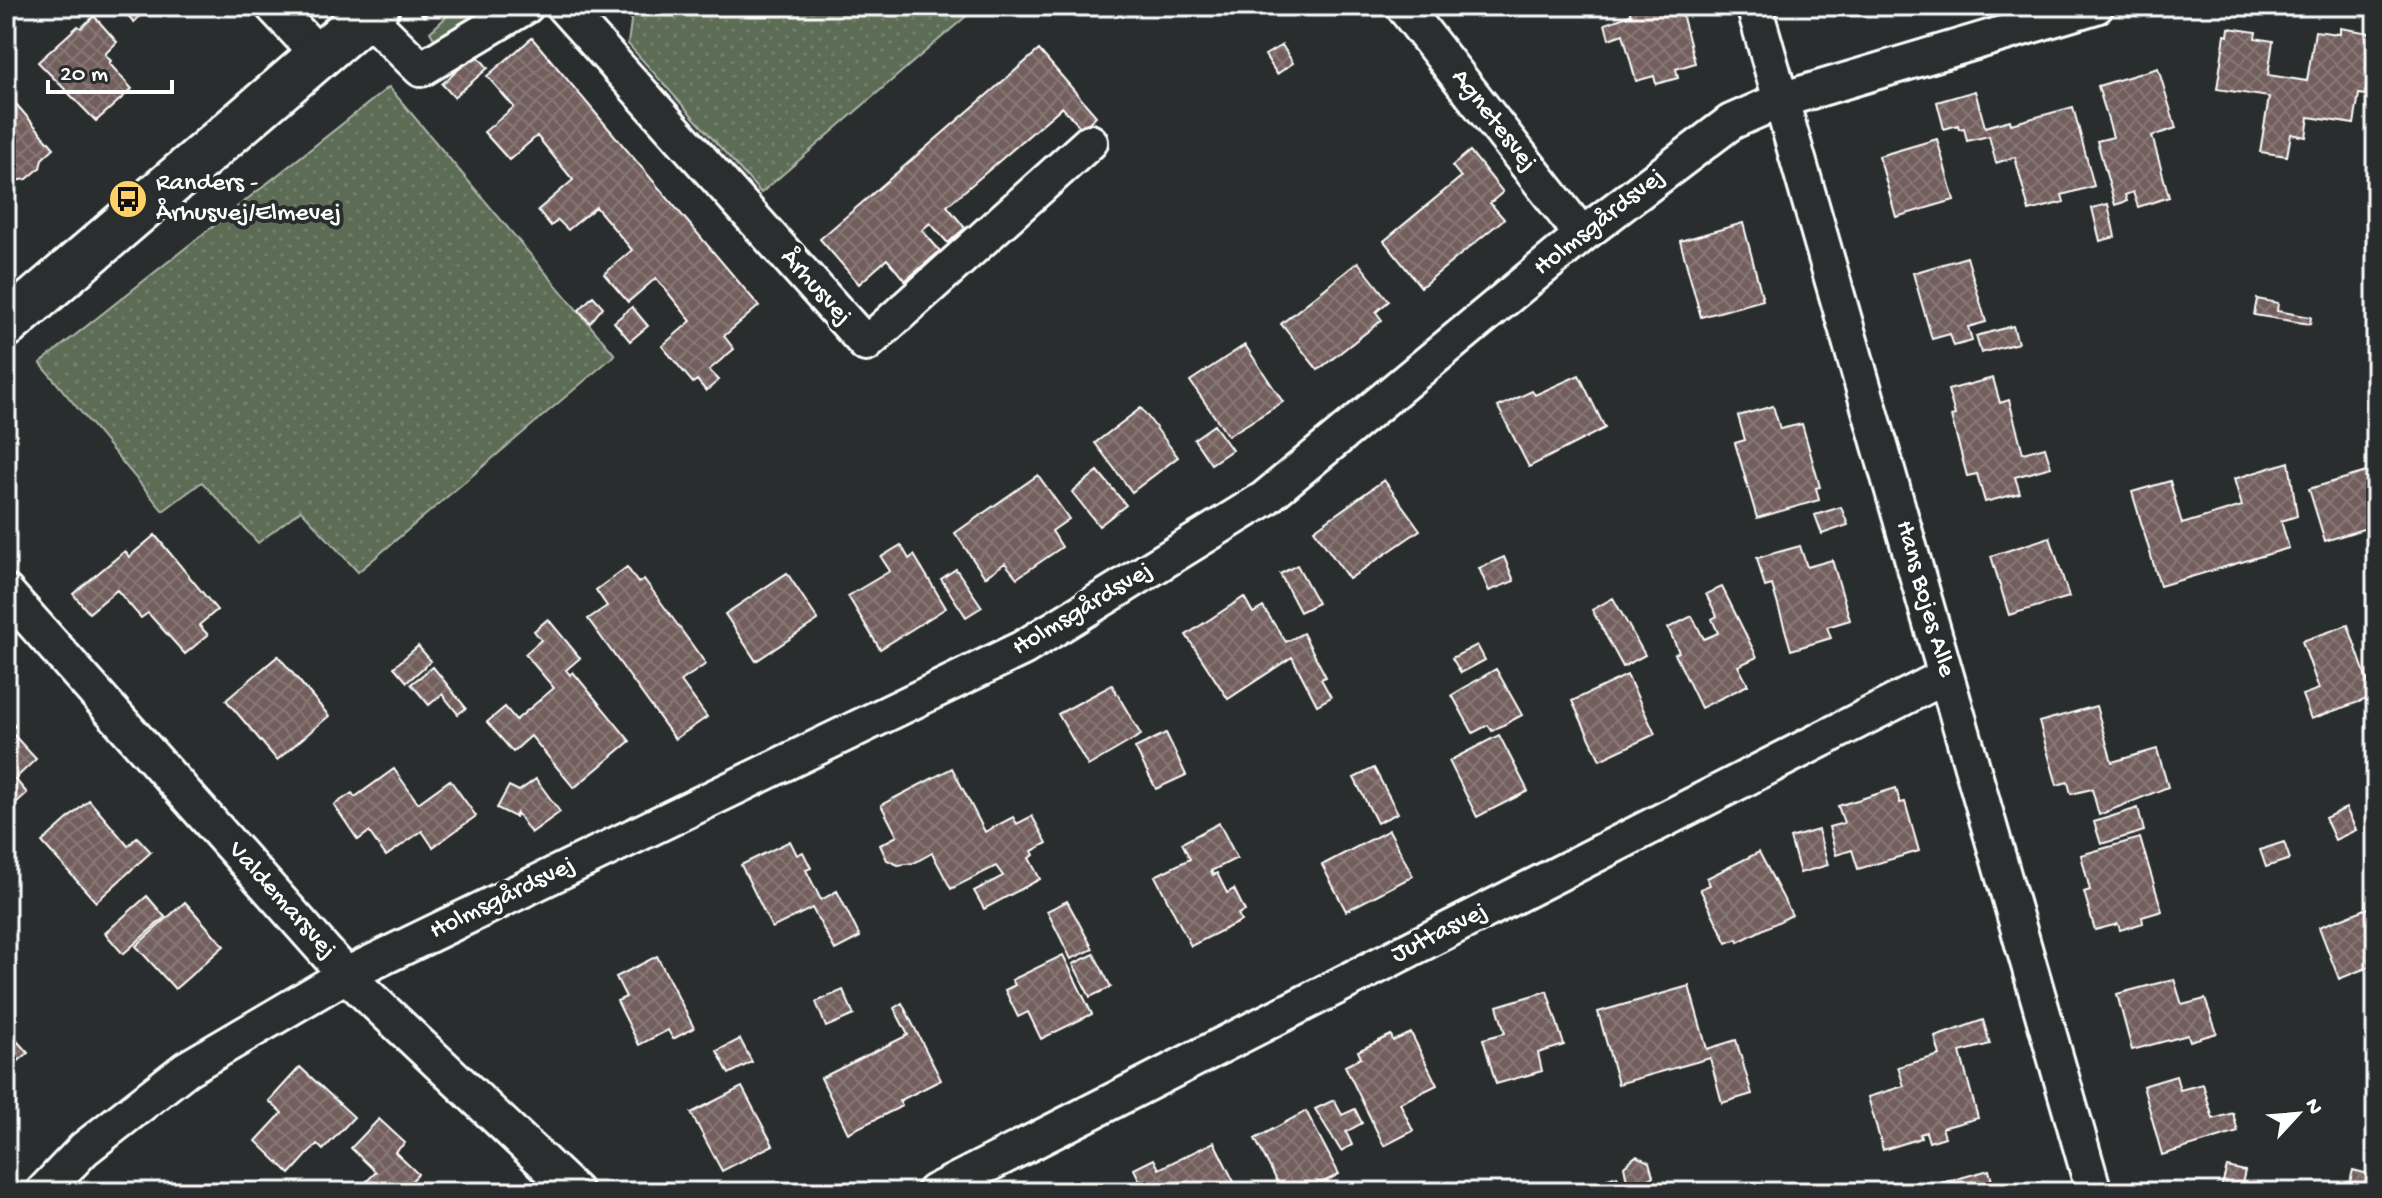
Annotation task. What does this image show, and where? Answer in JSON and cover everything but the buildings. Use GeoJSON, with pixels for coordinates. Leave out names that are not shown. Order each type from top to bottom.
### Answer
{"type":"FeatureCollection","features":[{"type":"Feature","properties":{"kind":"main road"},"geometry":{"type":"LineString","coordinates":[[6,325],[372,11]]}},
{"type":"Feature","properties":{"kind":"street"},"geometry":{"type":"LineString","coordinates":[[273,6],[319,55]]}},
{"type":"Feature","properties":{"kind":"street"},"geometry":{"type":"LineString","coordinates":[[372,11],[421,69],[526,6]]}},
{"type":"Feature","properties":{"kind":"street","name":"Århusvej"},"geometry":{"type":"LineString","coordinates":[[563,6],[866,344],[1090,142]]}},
{"type":"Feature","properties":{"kind":"street","name":"Agnetesvej"},"geometry":{"type":"LineString","coordinates":[[1403,6],[1582,235]]}},
{"type":"Feature","properties":{"kind":"street","name":"Hans Bojes Alle"},"geometry":{"type":"LineString","coordinates":[[1754,6],[2094,1192]]}},
{"type":"Feature","properties":{"kind":"street","name":"Holmsgårdsvej"},"geometry":{"type":"LineString","coordinates":[[43,1192],[84,1149],[186,1069],[346,975],[1023,648],[1264,499],[1582,235],[1731,122],[1781,100],[2096,6]]}},
{"type":"Feature","properties":{"kind":"street","name":"Valdemarsvej"},"geometry":{"type":"LineString","coordinates":[[6,592],[346,975],[575,1192]]}},
{"type":"Feature","properties":{"kind":"street","name":"Juttasvej"},"geometry":{"type":"LineString","coordinates":[[934,1192],[1946,676]]}},
{"type":"Feature","properties":{"kind":"green space"},"geometry":{"type":"Polygon","coordinates":[[[458,6],[489,6],[436,42],[430,32],[458,6]]]}},
{"type":"Feature","properties":{"kind":"green space"},"geometry":{"type":"Polygon","coordinates":[[[633,6],[978,6],[761,193],[628,44],[633,6]]]}},
{"type":"Feature","properties":{"kind":"green space"},"geometry":{"type":"Polygon","coordinates":[[[389,87],[615,355],[358,572],[301,510],[258,543],[202,482],[163,511],[40,363],[389,87]]]}},
{"type":"Feature","properties":{"kind":"place","name":"Randers - Århusvej/Elmevej"},"geometry":{"type":"Point","coordinates":[128,199]}}]}
